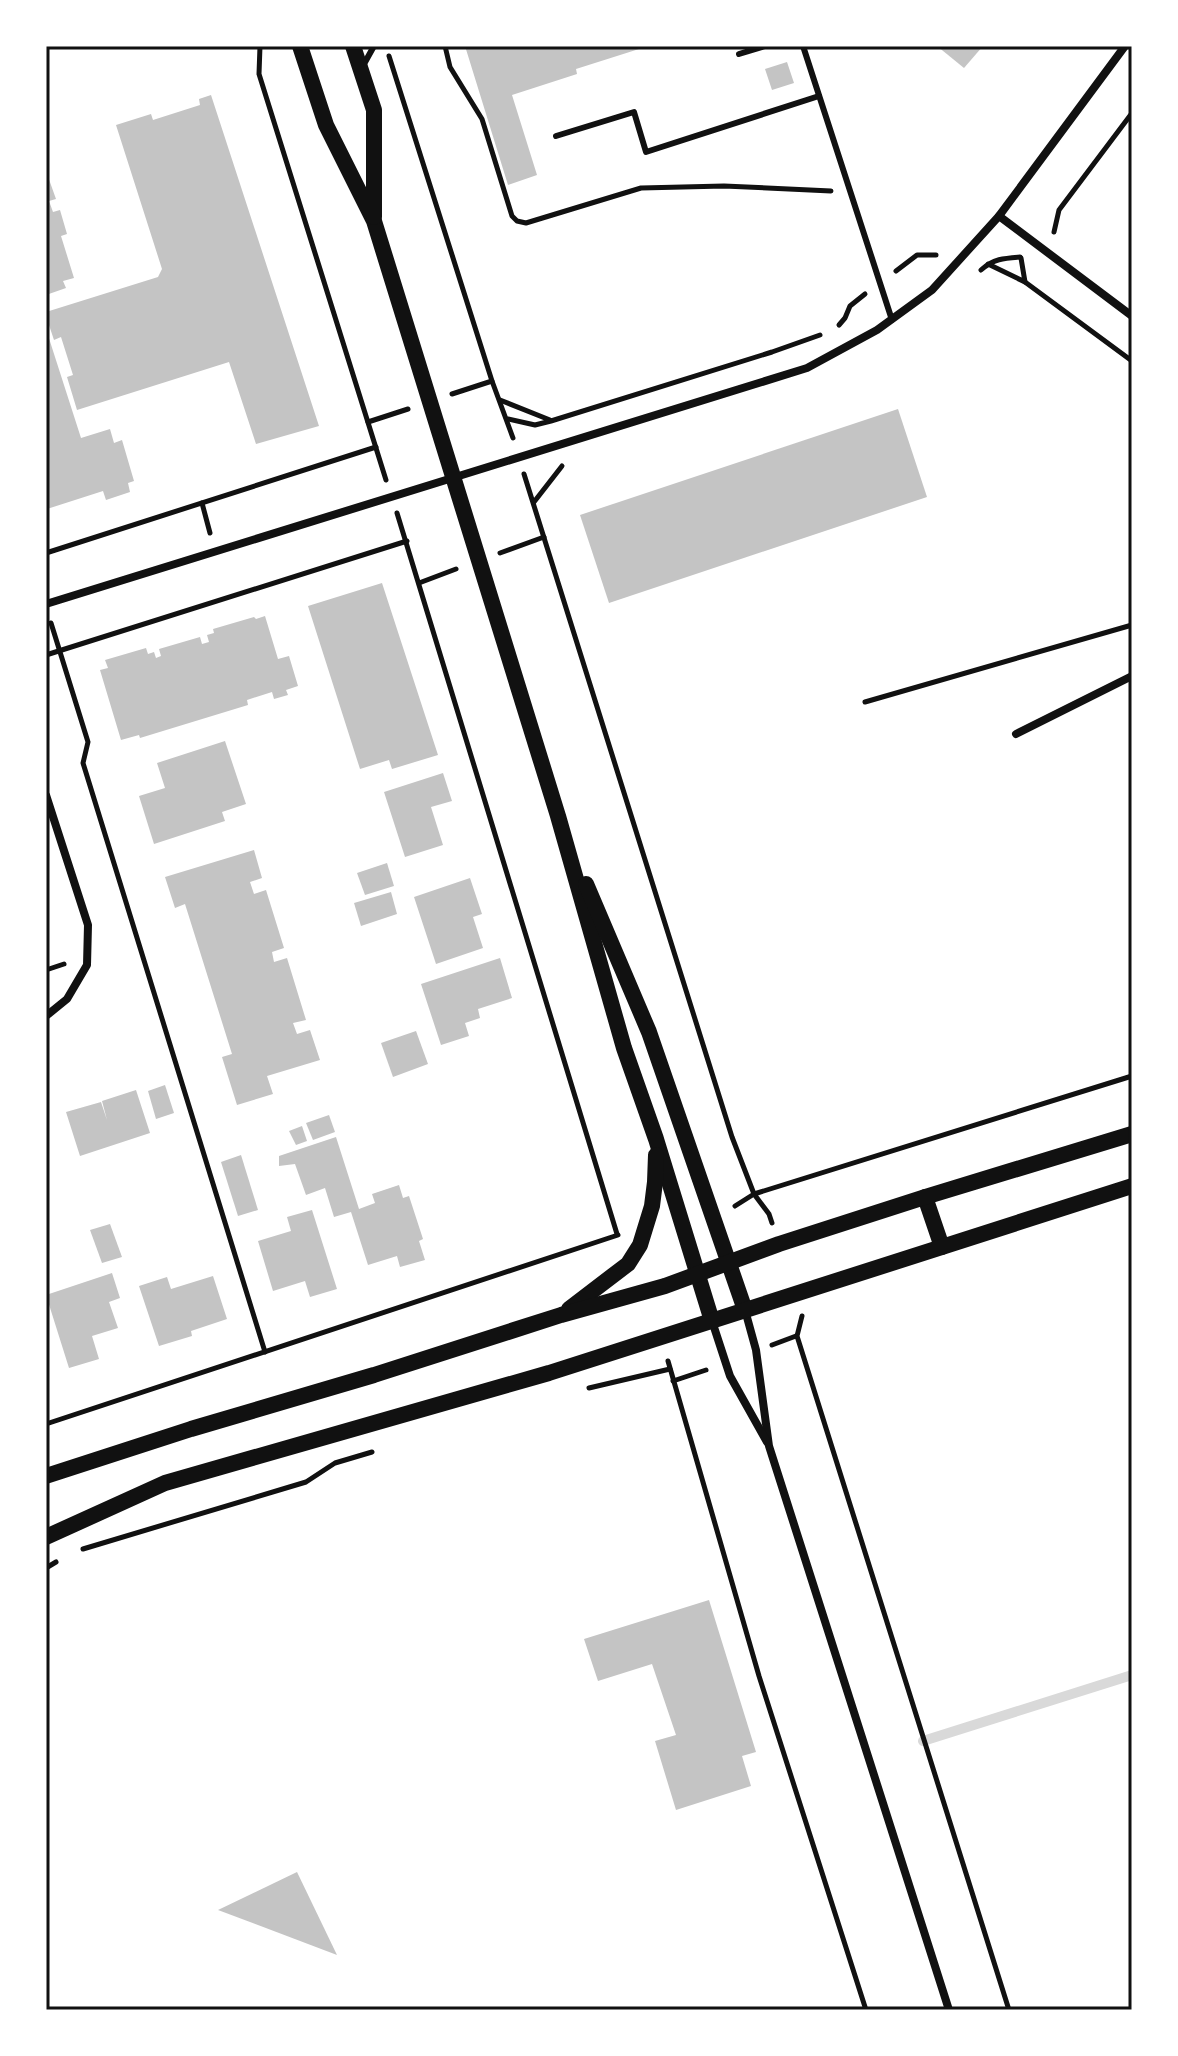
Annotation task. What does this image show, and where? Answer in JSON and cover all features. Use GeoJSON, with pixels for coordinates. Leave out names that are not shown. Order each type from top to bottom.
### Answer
{"type":"FeatureCollection","features":[{"type":"Feature","properties":{"kind":"main road"},"geometry":{"type":"LineString","coordinates":[[300,46],[326,125],[374,221],[558,816],[624,1048],[656,1139],[712,1321]]}},
{"type":"Feature","properties":{"kind":"main road"},"geometry":{"type":"LineString","coordinates":[[353,46],[374,110],[374,221]]}},
{"type":"Feature","properties":{"kind":"main road"},"geometry":{"type":"LineString","coordinates":[[558,816],[649,1032],[745,1310]]}},
{"type":"Feature","properties":{"kind":"main road"},"geometry":{"type":"LineString","coordinates":[[46,1476],[561,1315],[665,1286],[779,1244],[1132,1134]]}},
{"type":"Feature","properties":{"kind":"main road"},"geometry":{"type":"LineString","coordinates":[[561,1315],[628,1264],[640,1245],[652,1206],[656,1139]]}},
{"type":"Feature","properties":{"kind":"main road"},"geometry":{"type":"LineString","coordinates":[[46,1537],[165,1483],[549,1373],[1132,1186]]}},
{"type":"Feature","properties":{"kind":"main road"},"geometry":{"type":"LineString","coordinates":[[925,1197],[942,1247]]}},
{"type":"Feature","properties":{"kind":"street"},"geometry":{"type":"LineString","coordinates":[[46,604],[807,368],[892,320],[932,290],[999,216],[1125,46]]}},
{"type":"Feature","properties":{"kind":"street"},"geometry":{"type":"LineString","coordinates":[[999,216],[1132,316]]}},
{"type":"Feature","properties":{"kind":"street"},"geometry":{"type":"LineString","coordinates":[[1016,734],[1132,676]]}},
{"type":"Feature","properties":{"kind":"street"},"geometry":{"type":"LineString","coordinates":[[46,795],[88,925],[87,965],[67,999],[46,1016]]}},
{"type":"Feature","properties":{"kind":"street"},"geometry":{"type":"LineString","coordinates":[[745,1310],[756,1350],[769,1446],[949,2010]]}},
{"type":"Feature","properties":{"kind":"street"},"geometry":{"type":"LineString","coordinates":[[712,1321],[730,1376],[769,1446]]}},
{"type":"Feature","properties":{"kind":"lane"},"geometry":{"type":"LineString","coordinates":[[361,69],[374,46]]}},
{"type":"Feature","properties":{"kind":"lane"},"geometry":{"type":"LineString","coordinates":[[739,54],[765,46]]}},
{"type":"Feature","properties":{"kind":"lane"},"geometry":{"type":"LineString","coordinates":[[803,46],[892,320]]}},
{"type":"Feature","properties":{"kind":"lane"},"geometry":{"type":"LineString","coordinates":[[556,136],[634,112],[646,152],[819,96]]}},
{"type":"Feature","properties":{"kind":"path"},"geometry":{"type":"LineString","coordinates":[[46,553],[376,447],[259,74],[260,46]]}},
{"type":"Feature","properties":{"kind":"path"},"geometry":{"type":"LineString","coordinates":[[385,46],[507,419],[727,1122],[754,1194],[769,1214]]}},
{"type":"Feature","properties":{"kind":"path"},"geometry":{"type":"LineString","coordinates":[[445,46],[454,75],[482,119],[512,216],[517,221],[526,223],[641,188],[724,186],[827,192],[848,187]]}},
{"type":"Feature","properties":{"kind":"path"},"geometry":{"type":"LineString","coordinates":[[1059,210],[1132,113]]}},
{"type":"Feature","properties":{"kind":"path"},"geometry":{"type":"LineString","coordinates":[[832,329],[845,318],[850,306],[917,255],[937,255],[943,248]]}},
{"type":"Feature","properties":{"kind":"path"},"geometry":{"type":"LineString","coordinates":[[1021,257],[1025,282]]}},
{"type":"Feature","properties":{"kind":"path"},"geometry":{"type":"LineString","coordinates":[[988,264],[1025,282],[1132,361]]}},
{"type":"Feature","properties":{"kind":"path"},"geometry":{"type":"LineString","coordinates":[[507,419],[535,425],[551,421],[825,333]]}},
{"type":"Feature","properties":{"kind":"path"},"geometry":{"type":"LineString","coordinates":[[499,400],[551,421]]}},
{"type":"Feature","properties":{"kind":"path"},"geometry":{"type":"LineString","coordinates":[[202,503],[216,552]]}},
{"type":"Feature","properties":{"kind":"path"},"geometry":{"type":"LineString","coordinates":[[46,655],[407,541],[617,1235],[46,1424]]}},
{"type":"Feature","properties":{"kind":"path"},"geometry":{"type":"LineString","coordinates":[[51,622],[88,742],[83,763],[265,1352]]}},
{"type":"Feature","properties":{"kind":"path"},"geometry":{"type":"LineString","coordinates":[[865,702],[1132,625]]}},
{"type":"Feature","properties":{"kind":"path"},"geometry":{"type":"LineString","coordinates":[[46,970],[69,963]]}},
{"type":"Feature","properties":{"kind":"path"},"geometry":{"type":"LineString","coordinates":[[735,1206],[754,1194],[1132,1076]]}},
{"type":"Feature","properties":{"kind":"path"},"geometry":{"type":"LineString","coordinates":[[802,1314],[797,1336],[1009,2010]]}},
{"type":"Feature","properties":{"kind":"path"},"geometry":{"type":"LineString","coordinates":[[778,1343],[797,1336]]}},
{"type":"Feature","properties":{"kind":"path"},"geometry":{"type":"LineString","coordinates":[[667,1357],[759,1676],[866,2010]]}},
{"type":"Feature","properties":{"kind":"path"},"geometry":{"type":"LineString","coordinates":[[586,1389],[670,1369]]}},
{"type":"Feature","properties":{"kind":"path"},"geometry":{"type":"LineString","coordinates":[[673,1381],[704,1371]]}},
{"type":"Feature","properties":{"kind":"path"},"geometry":{"type":"LineString","coordinates":[[71,1553],[306,1482],[335,1463],[379,1450]]}},
{"type":"Feature","properties":{"kind":"path"},"geometry":{"type":"LineString","coordinates":[[46,1568],[61,1559]]}},
{"type":"Feature","properties":{"kind":"building"},"geometry":{"type":"Polygon","coordinates":[[[465,46],[638,46],[639,49],[576,69],[577,74],[512,95],[537,175],[508,185],[465,46]]]}},
{"type":"Feature","properties":{"kind":"building"},"geometry":{"type":"Polygon","coordinates":[[[937,46],[983,46],[964,68],[937,46]]]}},
{"type":"Feature","properties":{"kind":"building"},"geometry":{"type":"Polygon","coordinates":[[[787,62],[794,83],[772,90],[765,69],[787,62]]]}},
{"type":"Feature","properties":{"kind":"building"},"geometry":{"type":"Polygon","coordinates":[[[211,95],[319,426],[256,444],[229,362],[77,410],[67,377],[73,375],[61,337],[54,340],[46,316],[46,312],[158,277],[162,269],[116,125],[151,114],[153,120],[200,105],[199,99],[211,95]]]}},
{"type":"Feature","properties":{"kind":"building"},"geometry":{"type":"Polygon","coordinates":[[[46,171],[56,199],[49,201],[53,212],[60,210],[67,234],[61,236],[74,278],[63,281],[66,288],[46,295],[46,171]]]}},
{"type":"Feature","properties":{"kind":"building"},"geometry":{"type":"Polygon","coordinates":[[[46,329],[81,438],[110,429],[114,443],[122,440],[134,481],[128,483],[130,492],[106,500],[103,491],[47,509],[46,329]]]}},
{"type":"Feature","properties":{"kind":"building"},"geometry":{"type":"Polygon","coordinates":[[[898,409],[927,497],[609,603],[580,515],[898,409]]]}},
{"type":"Feature","properties":{"kind":"building"},"geometry":{"type":"Polygon","coordinates":[[[382,583],[438,755],[392,769],[389,760],[360,769],[308,606],[382,583]]]}},
{"type":"Feature","properties":{"kind":"building"},"geometry":{"type":"Polygon","coordinates":[[[265,616],[278,659],[289,656],[298,686],[286,690],[288,695],[274,699],[272,692],[247,700],[248,705],[140,738],[139,735],[121,740],[100,670],[108,668],[105,660],[146,648],[148,654],[154,652],[156,658],[161,656],[159,649],[200,637],[202,644],[209,642],[207,635],[214,633],[213,629],[265,616]]]}},
{"type":"Feature","properties":{"kind":"building"},"geometry":{"type":"Polygon","coordinates":[[[225,741],[246,804],[222,812],[225,821],[154,844],[139,796],[165,788],[157,763],[225,741]]]}},
{"type":"Feature","properties":{"kind":"building"},"geometry":{"type":"Polygon","coordinates":[[[443,773],[452,801],[431,807],[443,845],[405,857],[384,792],[443,773]]]}},
{"type":"Feature","properties":{"kind":"building"},"geometry":{"type":"Polygon","coordinates":[[[254,850],[262,878],[250,882],[254,894],[266,890],[284,948],[272,952],[274,962],[287,958],[306,1020],[293,1023],[297,1034],[310,1030],[320,1060],[267,1076],[273,1094],[237,1105],[222,1057],[232,1054],[185,904],[175,908],[165,877],[254,850]]]}},
{"type":"Feature","properties":{"kind":"building"},"geometry":{"type":"Polygon","coordinates":[[[387,863],[394,886],[365,895],[357,873],[387,863]]]}},
{"type":"Feature","properties":{"kind":"building"},"geometry":{"type":"Polygon","coordinates":[[[470,878],[482,914],[473,917],[483,948],[436,964],[414,897],[470,878]]]}},
{"type":"Feature","properties":{"kind":"building"},"geometry":{"type":"Polygon","coordinates":[[[391,892],[397,914],[361,926],[354,903],[391,892]]]}},
{"type":"Feature","properties":{"kind":"building"},"geometry":{"type":"Polygon","coordinates":[[[500,958],[512,998],[478,1009],[480,1018],[465,1023],[469,1036],[441,1045],[421,984],[500,958]]]}},
{"type":"Feature","properties":{"kind":"building"},"geometry":{"type":"Polygon","coordinates":[[[416,1031],[428,1064],[393,1077],[381,1043],[416,1031]]]}},
{"type":"Feature","properties":{"kind":"building"},"geometry":{"type":"Polygon","coordinates":[[[165,1085],[174,1113],[156,1119],[148,1091],[165,1085]]]}},
{"type":"Feature","properties":{"kind":"building"},"geometry":{"type":"Polygon","coordinates":[[[136,1090],[150,1133],[80,1156],[66,1112],[101,1102],[107,1120],[102,1101],[136,1090]]]}},
{"type":"Feature","properties":{"kind":"building"},"geometry":{"type":"Polygon","coordinates":[[[329,1115],[335,1132],[313,1140],[306,1123],[329,1115]]]}},
{"type":"Feature","properties":{"kind":"building"},"geometry":{"type":"Polygon","coordinates":[[[302,1126],[307,1141],[296,1145],[289,1131],[302,1126]]]}},
{"type":"Feature","properties":{"kind":"building"},"geometry":{"type":"Polygon","coordinates":[[[336,1137],[359,1209],[375,1203],[372,1194],[399,1185],[403,1198],[409,1196],[423,1239],[419,1241],[425,1260],[400,1267],[397,1256],[368,1265],[351,1212],[334,1217],[325,1188],[306,1195],[295,1164],[279,1166],[279,1156],[336,1137]]]}},
{"type":"Feature","properties":{"kind":"building"},"geometry":{"type":"Polygon","coordinates":[[[241,1155],[258,1210],[238,1216],[221,1162],[241,1155]]]}},
{"type":"Feature","properties":{"kind":"building"},"geometry":{"type":"Polygon","coordinates":[[[312,1210],[337,1289],[310,1297],[305,1281],[273,1291],[258,1241],[291,1231],[287,1217],[312,1210]]]}},
{"type":"Feature","properties":{"kind":"building"},"geometry":{"type":"Polygon","coordinates":[[[110,1224],[122,1257],[102,1263],[90,1230],[110,1224]]]}},
{"type":"Feature","properties":{"kind":"building"},"geometry":{"type":"Polygon","coordinates":[[[112,1273],[120,1298],[109,1302],[118,1328],[92,1336],[99,1359],[69,1368],[46,1295],[112,1273]]]}},
{"type":"Feature","properties":{"kind":"building"},"geometry":{"type":"Polygon","coordinates":[[[213,1276],[227,1319],[191,1331],[192,1336],[159,1346],[139,1286],[167,1277],[171,1289],[213,1276]]]}},
{"type":"Feature","properties":{"kind":"building"},"geometry":{"type":"Polygon","coordinates":[[[709,1600],[756,1752],[742,1756],[751,1786],[676,1810],[655,1741],[676,1735],[652,1664],[598,1681],[584,1639],[709,1600]]]}},
{"type":"Feature","properties":{"kind":"building"},"geometry":{"type":"Polygon","coordinates":[[[297,1872],[337,1955],[218,1910],[297,1872]]]}},
{"type":"Feature","properties":{"kind":"waterway"},"geometry":{"type":"LineString","coordinates":[[923,1741],[1132,1675]]}}]}
